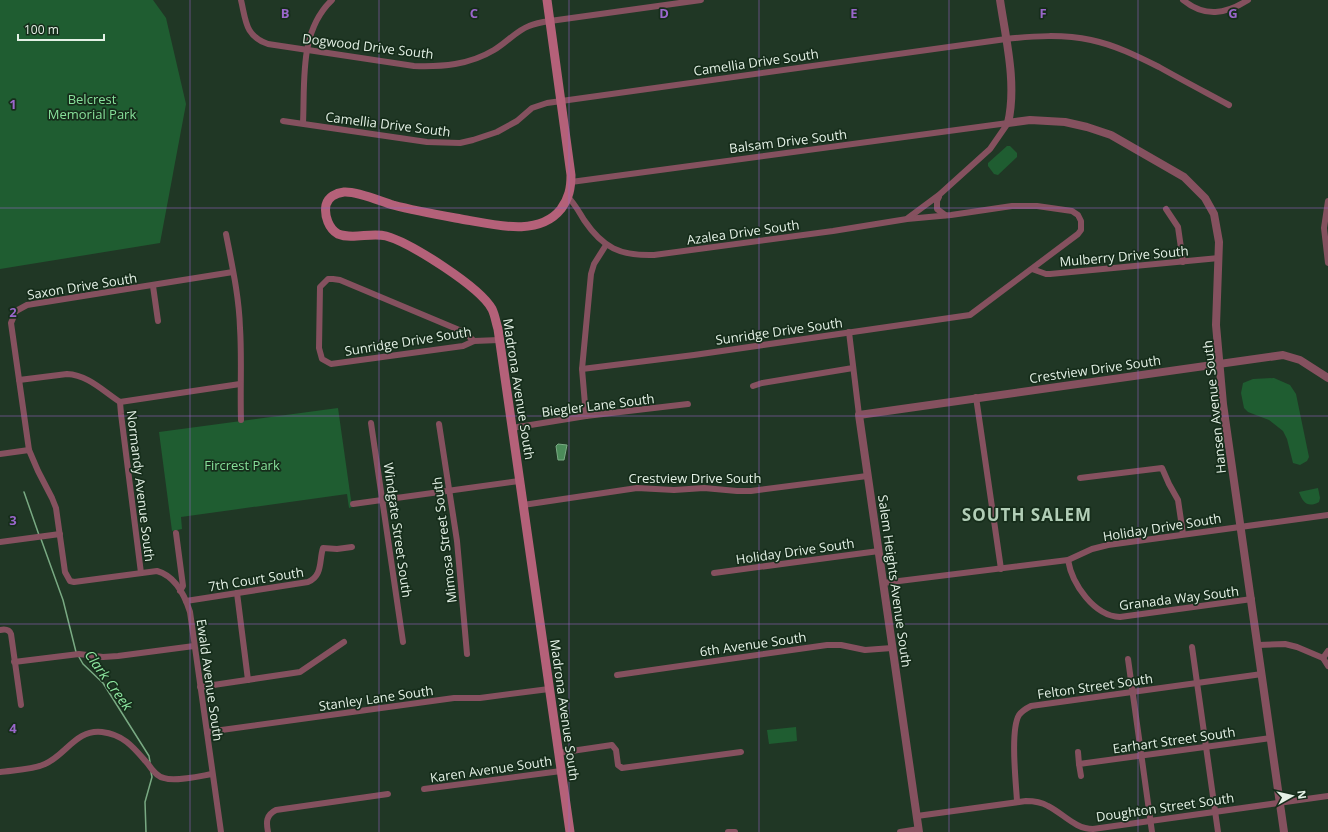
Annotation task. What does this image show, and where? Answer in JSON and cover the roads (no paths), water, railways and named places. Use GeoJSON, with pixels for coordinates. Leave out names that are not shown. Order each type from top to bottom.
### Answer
{"type":"FeatureCollection","features":[{"type":"Feature","properties":{"kind":"main road","name":"Madrona Avenue South"},"geometry":{"type":"LineString","coordinates":[[547,0],[571,182],[568,197],[560,209],[549,220],[532,226],[523,227],[490,224],[394,206],[349,192],[338,193],[330,198],[327,201],[326,210],[327,221],[337,233],[350,236],[380,235],[398,241],[430,258],[477,292],[492,309],[495,316],[570,832]]}},
{"type":"Feature","properties":{"kind":"street","name":"Dogwood Drive South"},"geometry":{"type":"LineString","coordinates":[[241,0],[248,30],[257,39],[268,44],[414,66],[446,66],[484,55],[493,51],[531,25],[701,0]]}},
{"type":"Feature","properties":{"kind":"street"},"geometry":{"type":"LineString","coordinates":[[303,123],[309,38],[314,25],[323,10],[332,0]]}},
{"type":"Feature","properties":{"kind":"street"},"geometry":{"type":"LineString","coordinates":[[907,219],[939,195],[990,150],[1008,123],[1012,107],[1012,91],[1000,0]]}},
{"type":"Feature","properties":{"kind":"street"},"geometry":{"type":"LineString","coordinates":[[1183,0],[1195,9],[1209,12],[1219,12],[1230,10],[1248,0]]}},
{"type":"Feature","properties":{"kind":"street","name":"Camellia Drive South"},"geometry":{"type":"LineString","coordinates":[[283,121],[427,142],[460,143],[497,132],[516,121],[532,108],[561,100],[1006,39],[1041,36],[1064,36],[1091,40],[1116,47],[1181,79],[1229,105]]}},
{"type":"Feature","properties":{"kind":"street","name":"Hansen Avenue South"},"geometry":{"type":"LineString","coordinates":[[1008,123],[1030,120],[1065,122],[1093,128],[1111,135],[1184,177],[1205,198],[1214,214],[1220,242],[1216,325],[1223,404],[1284,832]]}},
{"type":"Feature","properties":{"kind":"street","name":"Balsam Drive South"},"geometry":{"type":"LineString","coordinates":[[571,182],[1008,123]]}},
{"type":"Feature","properties":{"kind":"street"},"geometry":{"type":"LineString","coordinates":[[939,195],[937,209],[945,216]]}},
{"type":"Feature","properties":{"kind":"street","name":"Azalea Drive South"},"geometry":{"type":"LineString","coordinates":[[568,197],[573,201],[588,226],[606,245],[632,255],[654,255],[833,231],[907,219],[945,216],[1012,206],[1037,206],[1072,211],[1078,215],[1082,226]]}},
{"type":"Feature","properties":{"kind":"street"},"geometry":{"type":"LineString","coordinates":[[1328,201],[1324,228],[1328,263]]}},
{"type":"Feature","properties":{"kind":"street"},"geometry":{"type":"LineString","coordinates":[[1166,209],[1178,228],[1183,262]]}},
{"type":"Feature","properties":{"kind":"street","name":"Sunridge Drive South"},"geometry":{"type":"LineString","coordinates":[[582,369],[694,355],[970,315],[1078,234],[1082,226]]}},
{"type":"Feature","properties":{"kind":"street"},"geometry":{"type":"LineString","coordinates":[[226,234],[238,298],[241,351],[241,420]]}},
{"type":"Feature","properties":{"kind":"street"},"geometry":{"type":"LineString","coordinates":[[586,416],[582,369],[591,274],[594,264],[606,245]]}},
{"type":"Feature","properties":{"kind":"street","name":"Mulberry Drive South"},"geometry":{"type":"LineString","coordinates":[[1032,269],[1050,274],[1219,258]]}},
{"type":"Feature","properties":{"kind":"street","name":"Saxon Drive South"},"geometry":{"type":"LineString","coordinates":[[19,380],[12,323],[16,311],[27,305],[233,272]]}},
{"type":"Feature","properties":{"kind":"street","name":"Sunridge Drive South"},"geometry":{"type":"LineString","coordinates":[[474,341],[464,332],[340,280],[328,279],[320,288],[319,348],[322,359],[330,364],[463,346],[474,341],[499,340]]}},
{"type":"Feature","properties":{"kind":"street","name":"Saxon Drive South"},"geometry":{"type":"LineString","coordinates":[[153,286],[158,321]]}},
{"type":"Feature","properties":{"kind":"street","name":"Salem Heights Avenue South"},"geometry":{"type":"LineString","coordinates":[[849,332],[867,476],[919,831]]}},
{"type":"Feature","properties":{"kind":"street","name":"Crestview Drive South"},"geometry":{"type":"LineString","coordinates":[[859,415],[976,397],[1283,355],[1300,360],[1328,378]]}},
{"type":"Feature","properties":{"kind":"street"},"geometry":{"type":"LineString","coordinates":[[753,386],[762,383],[854,368]]}},
{"type":"Feature","properties":{"kind":"street"},"geometry":{"type":"LineString","coordinates":[[176,533],[183,586],[180,591],[170,578],[162,572],[152,571],[80,582],[70,581],[65,572],[56,508],[29,450],[19,380],[74,374],[88,379],[120,402],[240,384]]}},
{"type":"Feature","properties":{"kind":"street"},"geometry":{"type":"LineString","coordinates":[[976,397],[1001,569]]}},
{"type":"Feature","properties":{"kind":"street","name":"Normandy Avenue South"},"geometry":{"type":"LineString","coordinates":[[120,402],[120,414],[141,573]]}},
{"type":"Feature","properties":{"kind":"street","name":"Biegler Lane South"},"geometry":{"type":"LineString","coordinates":[[512,428],[586,416],[688,404]]}},
{"type":"Feature","properties":{"kind":"street","name":"Windgate Street South"},"geometry":{"type":"LineString","coordinates":[[371,423],[403,642]]}},
{"type":"Feature","properties":{"kind":"street","name":"Mimosa Street South"},"geometry":{"type":"LineString","coordinates":[[439,424],[457,541],[467,654]]}},
{"type":"Feature","properties":{"kind":"street"},"geometry":{"type":"LineString","coordinates":[[0,454],[29,450]]}},
{"type":"Feature","properties":{"kind":"street"},"geometry":{"type":"LineString","coordinates":[[1080,478],[1162,468],[1178,500],[1183,534]]}},
{"type":"Feature","properties":{"kind":"street","name":"Crestview Drive South"},"geometry":{"type":"LineString","coordinates":[[523,505],[637,488],[674,490],[704,488],[751,491],[867,476]]}},
{"type":"Feature","properties":{"kind":"street"},"geometry":{"type":"LineString","coordinates":[[354,504],[519,481]]}},
{"type":"Feature","properties":{"kind":"street","name":"Holiday Drive South"},"geometry":{"type":"LineString","coordinates":[[883,584],[1068,560],[1092,549],[1108,545],[1328,515]]}},
{"type":"Feature","properties":{"kind":"street"},"geometry":{"type":"LineString","coordinates":[[0,542],[60,534]]}},
{"type":"Feature","properties":{"kind":"street","name":"7th Court South"},"geometry":{"type":"LineString","coordinates":[[186,601],[308,582],[314,579],[319,572],[323,548],[337,549],[352,547]]}},
{"type":"Feature","properties":{"kind":"street","name":"Holiday Drive South"},"geometry":{"type":"LineString","coordinates":[[714,573],[879,551]]}},
{"type":"Feature","properties":{"kind":"street","name":"Granada Way South"},"geometry":{"type":"LineString","coordinates":[[1068,560],[1072,575],[1085,597],[1102,612],[1112,616],[1120,617],[1252,599]]}},
{"type":"Feature","properties":{"kind":"street","name":"Ewald Avenue South"},"geometry":{"type":"LineString","coordinates":[[180,591],[190,612],[221,832]]}},
{"type":"Feature","properties":{"kind":"street"},"geometry":{"type":"LineString","coordinates":[[237,593],[248,680]]}},
{"type":"Feature","properties":{"kind":"street"},"geometry":{"type":"LineString","coordinates":[[0,630],[8,630],[11,634],[21,705]]}},
{"type":"Feature","properties":{"kind":"street"},"geometry":{"type":"LineString","coordinates":[[200,687],[300,672],[344,642]]}},
{"type":"Feature","properties":{"kind":"street","name":"6th Avenue South"},"geometry":{"type":"LineString","coordinates":[[618,675],[827,645],[840,645],[865,650],[892,648]]}},
{"type":"Feature","properties":{"kind":"street"},"geometry":{"type":"LineString","coordinates":[[1258,645],[1291,645],[1309,651],[1323,658],[1328,666]]}},
{"type":"Feature","properties":{"kind":"street"},"geometry":{"type":"LineString","coordinates":[[14,662],[79,654],[103,657],[118,656],[194,646]]}},
{"type":"Feature","properties":{"kind":"street"},"geometry":{"type":"LineString","coordinates":[[1192,647],[1218,832]]}},
{"type":"Feature","properties":{"kind":"street"},"geometry":{"type":"LineString","coordinates":[[1323,658],[1328,651]]}},
{"type":"Feature","properties":{"kind":"street"},"geometry":{"type":"LineString","coordinates":[[1128,659],[1152,832]]}},
{"type":"Feature","properties":{"kind":"street","name":"Felton Street South"},"geometry":{"type":"LineString","coordinates":[[1017,801],[1014,763],[1015,738],[1019,716],[1024,710],[1031,706],[1262,674]]}},
{"type":"Feature","properties":{"kind":"street","name":"Stanley Lane South"},"geometry":{"type":"LineString","coordinates":[[207,732],[454,698],[480,698],[549,689]]}},
{"type":"Feature","properties":{"kind":"street"},"geometry":{"type":"LineString","coordinates":[[0,772],[46,764],[76,739],[95,732],[102,732],[116,736],[131,744],[151,769],[160,777],[170,780],[212,774]]}},
{"type":"Feature","properties":{"kind":"street","name":"Earhart Street South"},"geometry":{"type":"LineString","coordinates":[[1079,764],[1271,738]]}},
{"type":"Feature","properties":{"kind":"street"},"geometry":{"type":"LineString","coordinates":[[558,753],[612,746],[616,750],[618,765],[622,768],[741,752]]}},
{"type":"Feature","properties":{"kind":"street"},"geometry":{"type":"LineString","coordinates":[[1078,752],[1081,776]]}},
{"type":"Feature","properties":{"kind":"street","name":"Karen Avenue South"},"geometry":{"type":"LineString","coordinates":[[424,789],[561,771]]}},
{"type":"Feature","properties":{"kind":"street"},"geometry":{"type":"LineString","coordinates":[[268,832],[267,818],[270,812],[276,810],[388,794]]}},
{"type":"Feature","properties":{"kind":"street","name":"Doughton Street South"},"geometry":{"type":"LineString","coordinates":[[917,816],[1017,801],[1026,801],[1042,803],[1049,806],[1077,825],[1087,829],[1328,796]]}},
{"type":"Feature","properties":{"kind":"street"},"geometry":{"type":"LineString","coordinates":[[900,832],[919,831]]}},
{"type":"Feature","properties":{"kind":"street"},"geometry":{"type":"LineString","coordinates":[[728,832],[735,832]]}},
{"type":"Feature","properties":{"kind":"waterway","name":"Clark Creek"},"geometry":{"type":"LineString","coordinates":[[24,492],[39,535]]}},
{"type":"Feature","properties":{"kind":"waterway","name":"Clark Creek"},"geometry":{"type":"LineString","coordinates":[[41,539],[63,600],[76,652]]}},
{"type":"Feature","properties":{"kind":"waterway","name":"Clark Creek"},"geometry":{"type":"LineString","coordinates":[[79,657],[83,664],[103,683],[149,756],[150,762]]}},
{"type":"Feature","properties":{"kind":"waterway","name":"Clark Creek"},"geometry":{"type":"LineString","coordinates":[[146,832],[145,802],[152,777],[151,772]]}},
{"type":"Feature","properties":{"kind":"district","name":"SOUTH SALEM"},"geometry":{"type":"Point","coordinates":[1027,514]}},
{"type":"Feature","properties":{"kind":"park label","name":"Belcrest Memorial Park"},"geometry":{"type":"Point","coordinates":[92,106]}},
{"type":"Feature","properties":{"kind":"park label","name":"Fircrest Park"},"geometry":{"type":"Point","coordinates":[242,465]}}]}
